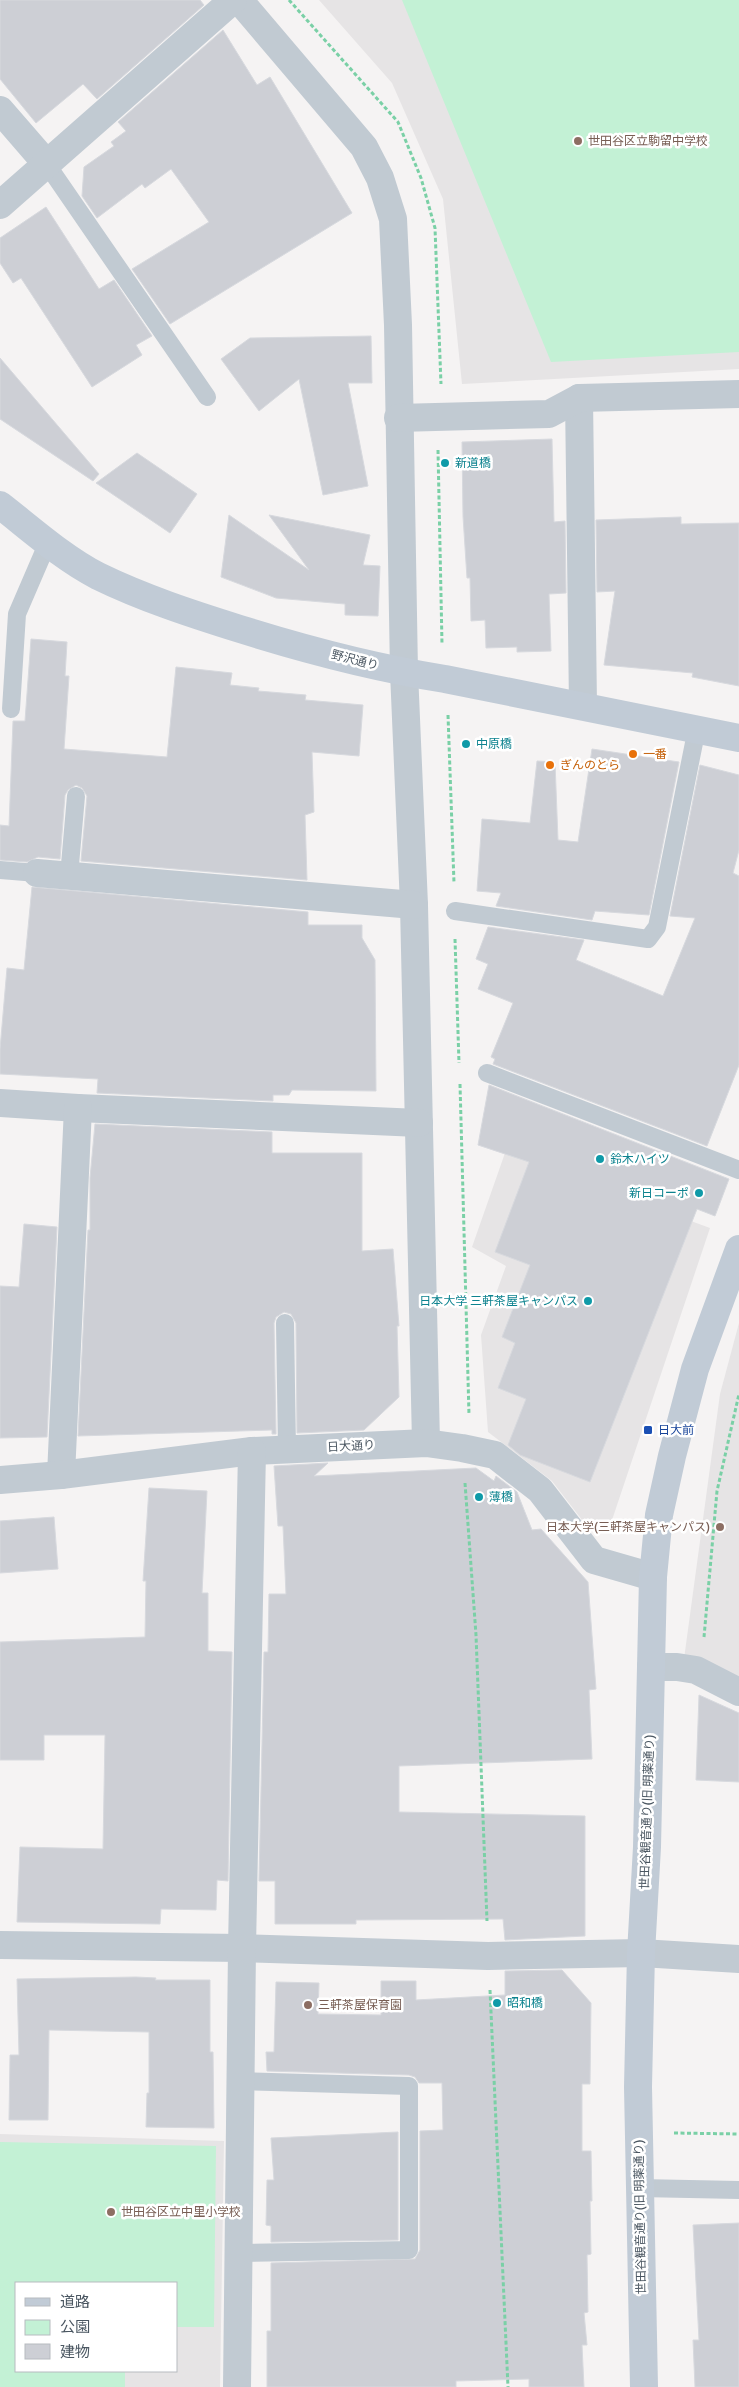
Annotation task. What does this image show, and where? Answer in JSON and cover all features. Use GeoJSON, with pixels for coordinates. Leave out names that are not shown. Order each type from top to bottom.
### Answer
{"type":"FeatureCollection","features":[{"type":"Feature","properties":{"kind":"street"},"geometry":{"type":"LineString","coordinates":[[0,205],[233,0]]}},
{"type":"Feature","properties":{"kind":"street"},"geometry":{"type":"LineString","coordinates":[[239,0],[364,147],[380,178],[393,219],[398,325],[398,418],[404,672],[414,905],[426,1443]]}},
{"type":"Feature","properties":{"kind":"street"},"geometry":{"type":"LineString","coordinates":[[0,110],[46,163]]}},
{"type":"Feature","properties":{"kind":"street"},"geometry":{"type":"LineString","coordinates":[[398,418],[549,414],[579,398],[739,394]]}},
{"type":"Feature","properties":{"kind":"street"},"geometry":{"type":"LineString","coordinates":[[579,398],[583,706]]}},
{"type":"Feature","properties":{"kind":"street","name":"野沢通り"},"geometry":{"type":"LineString","coordinates":[[0,505],[48,542],[97,575],[176,609],[278,641],[404,672],[739,738]]}},
{"type":"Feature","properties":{"kind":"street"},"geometry":{"type":"LineString","coordinates":[[37,873],[414,905]]}},
{"type":"Feature","properties":{"kind":"street"},"geometry":{"type":"LineString","coordinates":[[0,1103],[419,1123]]}},
{"type":"Feature","properties":{"kind":"street"},"geometry":{"type":"LineString","coordinates":[[60,1475],[78,1108]]}},
{"type":"Feature","properties":{"kind":"street","name":"世田谷観音通り(旧 明薬通り)"},"geometry":{"type":"LineString","coordinates":[[644,2387],[638,2087],[641,1953],[647,1848],[653,1577],[659,1515],[672,1456],[695,1370],[739,1249]]}},
{"type":"Feature","properties":{"kind":"street","name":"日大通り"},"geometry":{"type":"LineString","coordinates":[[0,1480],[60,1475],[252,1451],[426,1443],[496,1455],[540,1490],[594,1560],[653,1577]]}},
{"type":"Feature","properties":{"kind":"street"},"geometry":{"type":"LineString","coordinates":[[237,2387],[242,1948],[252,1451]]}},
{"type":"Feature","properties":{"kind":"street"},"geometry":{"type":"LineString","coordinates":[[651,1667],[677,1667],[696,1670],[739,1692]]}},
{"type":"Feature","properties":{"kind":"street"},"geometry":{"type":"LineString","coordinates":[[0,1945],[242,1948],[488,1956],[641,1953],[739,1959]]}},
{"type":"Feature","properties":{"kind":"lane"},"geometry":{"type":"LineString","coordinates":[[46,163],[208,397]]}},
{"type":"Feature","properties":{"kind":"lane"},"geometry":{"type":"LineString","coordinates":[[11,709],[17,614],[48,542]]}},
{"type":"Feature","properties":{"kind":"lane"},"geometry":{"type":"LineString","coordinates":[[454,911],[648,939],[657,927],[696,728]]}},
{"type":"Feature","properties":{"kind":"lane"},"geometry":{"type":"LineString","coordinates":[[68,876],[76,796]]}},
{"type":"Feature","properties":{"kind":"lane"},"geometry":{"type":"LineString","coordinates":[[0,870],[37,873]]}},
{"type":"Feature","properties":{"kind":"lane"},"geometry":{"type":"LineString","coordinates":[[487,1073],[739,1170]]}},
{"type":"Feature","properties":{"kind":"lane"},"geometry":{"type":"LineString","coordinates":[[285,1323],[287,1449]]}},
{"type":"Feature","properties":{"kind":"lane"},"geometry":{"type":"LineString","coordinates":[[239,2253],[409,2250],[409,2086],[241,2081]]}},
{"type":"Feature","properties":{"kind":"lane"},"geometry":{"type":"LineString","coordinates":[[639,2188],[739,2190]]}},
{"type":"Feature","properties":{"kind":"path"},"geometry":{"type":"LineString","coordinates":[[703,1647],[717,1491],[739,1394]]}},
{"type":"Feature","properties":{"kind":"path"},"geometry":{"type":"LineString","coordinates":[[674,2133],[739,2134]]}},
{"type":"Feature","properties":{"kind":"shaded area","name":"世田谷区立駒留中学校"},"geometry":{"type":"Polygon","coordinates":[[[319,0],[739,0],[739,369],[462,384],[443,199],[392,83],[319,0]]]}},
{"type":"Feature","properties":{"kind":"shaded area","name":"日本大学 三軒茶屋キャンパス"},"geometry":{"type":"Polygon","coordinates":[[[505,1153],[710,1228],[609,1529],[586,1525],[552,1481],[488,1432],[481,1335],[506,1266],[472,1247],[505,1153]]]}},
{"type":"Feature","properties":{"kind":"shaded area","name":"日本大学(三軒茶屋キャンパス)"},"geometry":{"type":"Polygon","coordinates":[[[739,1323],[739,1687],[684,1659],[720,1394],[739,1323]]]}},
{"type":"Feature","properties":{"kind":"shaded area","name":"世田谷区立中里小学校"},"geometry":{"type":"Polygon","coordinates":[[[0,2134],[224,2141],[220,2387],[0,2387],[0,2134]]]}},
{"type":"Feature","properties":{"kind":"green space","name":"世田谷区立駒留中学校"},"geometry":{"type":"Polygon","coordinates":[[[402,0],[739,0],[739,352],[551,362],[402,0]]]}},
{"type":"Feature","properties":{"kind":"green space","name":"世田谷区立中里小学校"},"geometry":{"type":"Polygon","coordinates":[[[0,2142],[216,2146],[214,2327],[178,2327],[178,2282],[15,2282],[15,2372],[125,2372],[125,2387],[0,2387],[0,2142]]]}},
{"type":"Feature","properties":{"kind":"building"},"geometry":{"type":"Polygon","coordinates":[[[0,0],[200,0],[204,5],[97,99],[83,84],[36,123],[0,79],[0,0]]]}},
{"type":"Feature","properties":{"kind":"building"},"geometry":{"type":"Polygon","coordinates":[[[223,30],[257,85],[270,77],[352,213],[170,324],[132,269],[209,222],[171,169],[145,188],[142,184],[97,218],[82,196],[84,167],[114,146],[111,142],[126,131],[118,122],[223,30]]]}},
{"type":"Feature","properties":{"kind":"building"},"geometry":{"type":"Polygon","coordinates":[[[46,207],[99,289],[114,280],[152,336],[136,345],[142,355],[92,387],[21,278],[13,283],[0,263],[0,238],[46,207]]]}},
{"type":"Feature","properties":{"kind":"building"},"geometry":{"type":"Polygon","coordinates":[[[371,336],[372,383],[348,383],[368,486],[323,495],[299,379],[259,411],[221,359],[250,338],[371,336]]]}},
{"type":"Feature","properties":{"kind":"building"},"geometry":{"type":"Polygon","coordinates":[[[0,358],[99,474],[93,481],[0,419],[0,358]]]}},
{"type":"Feature","properties":{"kind":"building"},"geometry":{"type":"Polygon","coordinates":[[[552,439],[554,522],[565,521],[566,593],[549,594],[551,651],[517,652],[517,647],[486,648],[485,620],[471,621],[470,578],[467,578],[463,516],[462,442],[552,439]]]}},
{"type":"Feature","properties":{"kind":"building"},"geometry":{"type":"Polygon","coordinates":[[[137,453],[197,494],[170,533],[96,483],[137,453]]]}},
{"type":"Feature","properties":{"kind":"building"},"geometry":{"type":"Polygon","coordinates":[[[229,515],[309,570],[269,515],[370,535],[363,565],[380,566],[378,616],[345,615],[345,604],[276,598],[221,577],[229,515]]]}},
{"type":"Feature","properties":{"kind":"building"},"geometry":{"type":"Polygon","coordinates":[[[681,517],[681,524],[739,523],[739,686],[692,677],[693,673],[604,665],[615,591],[597,592],[596,520],[681,517]]]}},
{"type":"Feature","properties":{"kind":"building"},"geometry":{"type":"Polygon","coordinates":[[[31,639],[67,642],[65,676],[69,676],[64,749],[167,757],[176,667],[232,673],[230,685],[259,688],[258,691],[306,695],[305,700],[363,705],[359,756],[312,752],[314,812],[305,815],[307,880],[81,861],[87,796],[82,788],[76,785],[68,790],[65,795],[60,859],[38,857],[27,862],[0,860],[0,825],[9,826],[13,721],[25,721],[31,639]]]}},
{"type":"Feature","properties":{"kind":"building"},"geometry":{"type":"Polygon","coordinates":[[[592,749],[679,762],[649,915],[595,911],[592,920],[496,906],[501,893],[477,891],[482,819],[530,823],[537,761],[555,762],[558,840],[578,842],[592,749]]]}},
{"type":"Feature","properties":{"kind":"building"},"geometry":{"type":"Polygon","coordinates":[[[700,765],[739,775],[739,850],[733,873],[739,876],[739,1065],[707,1146],[493,1064],[495,1059],[491,1057],[513,1003],[478,989],[488,964],[476,959],[488,927],[584,940],[576,960],[663,996],[695,918],[670,916],[700,765]]]}},
{"type":"Feature","properties":{"kind":"building"},"geometry":{"type":"Polygon","coordinates":[[[32,887],[308,912],[308,925],[362,925],[362,938],[375,960],[376,1091],[292,1090],[289,1095],[273,1095],[273,1101],[97,1093],[98,1079],[0,1074],[0,1049],[7,968],[24,970],[32,887]]]}},
{"type":"Feature","properties":{"kind":"building","name":"日本大学 三軒茶屋キャンパス"},"geometry":{"type":"Polygon","coordinates":[[[489,1085],[729,1179],[715,1216],[697,1209],[590,1482],[520,1455],[508,1445],[526,1399],[498,1388],[515,1343],[502,1337],[530,1265],[495,1252],[529,1162],[478,1145],[489,1085]]]}},
{"type":"Feature","properties":{"kind":"building"},"geometry":{"type":"Polygon","coordinates":[[[95,1124],[272,1132],[272,1153],[362,1153],[362,1251],[393,1249],[399,1326],[397,1326],[399,1397],[364,1430],[297,1433],[296,1323],[291,1314],[284,1312],[276,1317],[274,1323],[276,1434],[272,1434],[272,1430],[78,1436],[88,1230],[90,1230],[90,1178],[95,1124]]]}},
{"type":"Feature","properties":{"kind":"building"},"geometry":{"type":"Polygon","coordinates":[[[24,1224],[57,1227],[47,1437],[0,1438],[0,1286],[19,1287],[24,1224]]]}},
{"type":"Feature","properties":{"kind":"building"},"geometry":{"type":"Polygon","coordinates":[[[328,1463],[314,1476],[476,1468],[494,1481],[496,1476],[517,1492],[532,1530],[541,1529],[588,1582],[596,1689],[589,1690],[592,1759],[399,1766],[399,1812],[585,1816],[585,1936],[505,1940],[503,1919],[356,1920],[356,1924],[275,1924],[275,1881],[259,1881],[264,1652],[268,1652],[269,1594],[286,1594],[283,1526],[278,1526],[274,1466],[328,1463]]]}},
{"type":"Feature","properties":{"kind":"building"},"geometry":{"type":"Polygon","coordinates":[[[149,1488],[207,1491],[202,1593],[208,1593],[208,1651],[232,1652],[228,1881],[217,1880],[216,1910],[161,1909],[160,1924],[17,1922],[20,1847],[103,1849],[105,1735],[44,1735],[44,1760],[0,1760],[0,1642],[145,1637],[146,1581],[143,1581],[149,1488]]]}},
{"type":"Feature","properties":{"kind":"building"},"geometry":{"type":"Polygon","coordinates":[[[54,1517],[58,1569],[0,1573],[0,1521],[54,1517]]]}},
{"type":"Feature","properties":{"kind":"building"},"geometry":{"type":"Polygon","coordinates":[[[699,1695],[739,1713],[739,1782],[696,1780],[699,1695]]]}},
{"type":"Feature","properties":{"kind":"building"},"geometry":{"type":"Polygon","coordinates":[[[562,1970],[591,2003],[590,2084],[582,2084],[582,2151],[591,2151],[592,2201],[590,2201],[591,2254],[587,2255],[588,2312],[584,2313],[587,2345],[582,2345],[584,2387],[529,2387],[529,2379],[456,2381],[456,2387],[267,2387],[267,2331],[271,2331],[271,2263],[415,2259],[420,2250],[420,2131],[443,2130],[442,2083],[419,2083],[415,2077],[409,2075],[267,2071],[266,2052],[274,2052],[276,1982],[319,1983],[318,2014],[381,2015],[381,1981],[416,1981],[416,2000],[505,1995],[505,1971],[562,1970]]]}},
{"type":"Feature","properties":{"kind":"building"},"geometry":{"type":"Polygon","coordinates":[[[156,1978],[155,1980],[210,1980],[210,2052],[213,2052],[214,2128],[146,2127],[147,2093],[149,2093],[149,2032],[49,2030],[48,2120],[9,2120],[10,2055],[19,2055],[17,1979],[156,1978]]]}},
{"type":"Feature","properties":{"kind":"building"},"geometry":{"type":"Polygon","coordinates":[[[398,2132],[398,2240],[271,2242],[271,2226],[266,2225],[267,2180],[274,2180],[271,2138],[398,2132]]]}},
{"type":"Feature","properties":{"kind":"building"},"geometry":{"type":"Polygon","coordinates":[[[739,2223],[739,2387],[695,2387],[693,2340],[699,2340],[693,2225],[739,2223]]]}},
{"type":"Feature","properties":{"kind":"place","name":"世田谷区立駒留中学校"},"geometry":{"type":"Point","coordinates":[578,141]}},
{"type":"Feature","properties":{"kind":"place","name":"新道橋"},"geometry":{"type":"Point","coordinates":[445,463]}},
{"type":"Feature","properties":{"kind":"place","name":"中原橋"},"geometry":{"type":"Point","coordinates":[466,744]}},
{"type":"Feature","properties":{"kind":"place","name":"一番"},"geometry":{"type":"Point","coordinates":[633,754]}},
{"type":"Feature","properties":{"kind":"place","name":"ぎんのとら"},"geometry":{"type":"Point","coordinates":[550,765]}},
{"type":"Feature","properties":{"kind":"place","name":"鈴木ハイツ"},"geometry":{"type":"Point","coordinates":[600,1159]}},
{"type":"Feature","properties":{"kind":"place","name":"新日コーポ"},"geometry":{"type":"Point","coordinates":[699,1193]}},
{"type":"Feature","properties":{"kind":"place","name":"日本大学 三軒茶屋キャンパス"},"geometry":{"type":"Point","coordinates":[588,1301]}},
{"type":"Feature","properties":{"kind":"place","name":"日大前"},"geometry":{"type":"Point","coordinates":[648,1430]}},
{"type":"Feature","properties":{"kind":"place","name":"薄橋"},"geometry":{"type":"Point","coordinates":[479,1497]}},
{"type":"Feature","properties":{"kind":"place","name":"日本大学(三軒茶屋キャンパス)"},"geometry":{"type":"Point","coordinates":[720,1527]}},
{"type":"Feature","properties":{"kind":"place","name":"昭和橋"},"geometry":{"type":"Point","coordinates":[497,2003]}},
{"type":"Feature","properties":{"kind":"place","name":"三軒茶屋保育園"},"geometry":{"type":"Point","coordinates":[308,2005]}},
{"type":"Feature","properties":{"kind":"place","name":"世田谷区立中里小学校"},"geometry":{"type":"Point","coordinates":[111,2212]}}]}
